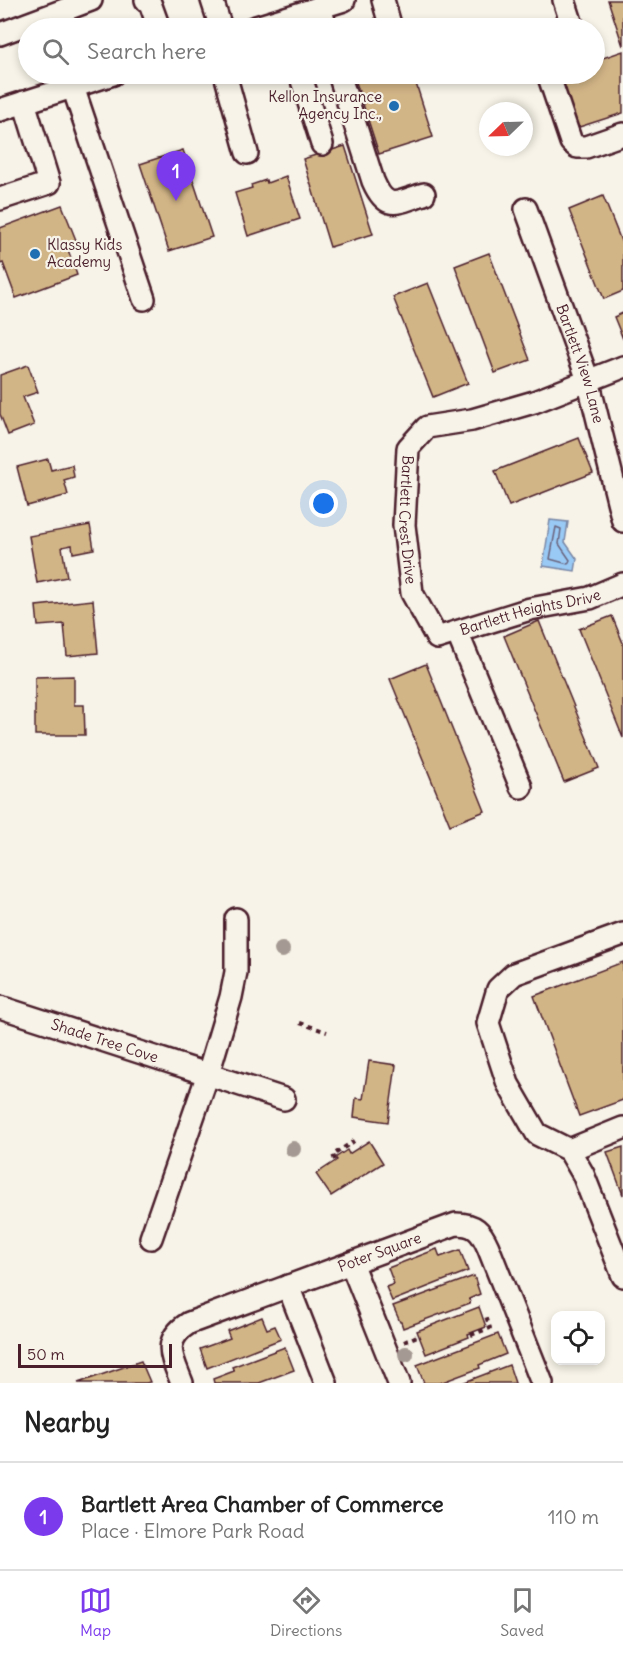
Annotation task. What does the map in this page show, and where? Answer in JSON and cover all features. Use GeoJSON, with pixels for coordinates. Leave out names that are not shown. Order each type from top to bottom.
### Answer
{"type":"FeatureCollection","features":[{"type":"Feature","properties":{"kind":"street"},"geometry":{"type":"LineString","coordinates":[[43,18],[91,0]]}},
{"type":"Feature","properties":{"kind":"street"},"geometry":{"type":"LineString","coordinates":[[146,0],[150,3],[155,18]]}},
{"type":"Feature","properties":{"kind":"street"},"geometry":{"type":"LineString","coordinates":[[212,0],[217,18]]}},
{"type":"Feature","properties":{"kind":"street"},"geometry":{"type":"LineString","coordinates":[[297,18],[320,7],[344,0]]}},
{"type":"Feature","properties":{"kind":"street"},"geometry":{"type":"LineString","coordinates":[[383,0],[389,18]]}},
{"type":"Feature","properties":{"kind":"street"},"geometry":{"type":"LineString","coordinates":[[564,0],[565,18]]}},
{"type":"Feature","properties":{"kind":"street"},"geometry":{"type":"LineString","coordinates":[[320,7],[323,18]]}},
{"type":"Feature","properties":{"kind":"street"},"geometry":{"type":"LineString","coordinates":[[0,34],[18,27]]}},
{"type":"Feature","properties":{"kind":"street"},"geometry":{"type":"LineString","coordinates":[[0,110],[82,84]]}},
{"type":"Feature","properties":{"kind":"street"},"geometry":{"type":"LineString","coordinates":[[228,84],[247,153]]}},
{"type":"Feature","properties":{"kind":"street"},"geometry":{"type":"LineString","coordinates":[[303,84],[322,144]]}},
{"type":"Feature","properties":{"kind":"street"},"geometry":{"type":"LineString","coordinates":[[342,84],[373,181],[380,195],[388,202],[395,203],[424,194]]}},
{"type":"Feature","properties":{"kind":"street"},"geometry":{"type":"LineString","coordinates":[[551,84],[571,142],[577,147],[586,147],[623,134]]}},
{"type":"Feature","properties":{"kind":"street"},"geometry":{"type":"LineString","coordinates":[[73,87],[144,299]]}},
{"type":"Feature","properties":{"kind":"street"},"geometry":{"type":"LineString","coordinates":[[0,199],[49,183],[24,102]]}},
{"type":"Feature","properties":{"kind":"street","name":"Bartlett View Lane"},"geometry":{"type":"LineString","coordinates":[[526,209],[588,380],[623,521]]}},
{"type":"Feature","properties":{"kind":"street","name":"Bartlett Crest Drive"},"geometry":{"type":"LineString","coordinates":[[437,638],[412,593],[404,525],[408,448],[428,427],[472,420],[534,402],[623,368]]}},
{"type":"Feature","properties":{"kind":"street","name":"Bartlett Heights Drive"},"geometry":{"type":"LineString","coordinates":[[437,638],[530,609],[590,598],[623,584]]}},
{"type":"Feature","properties":{"kind":"street"},"geometry":{"type":"LineString","coordinates":[[457,632],[521,787]]}},
{"type":"Feature","properties":{"kind":"street"},"geometry":{"type":"LineString","coordinates":[[151,1238],[208,1074],[231,997],[236,972],[236,920]]}},
{"type":"Feature","properties":{"kind":"street"},"geometry":{"type":"LineString","coordinates":[[623,934],[514,974],[498,989],[488,1023],[508,1084],[537,1134],[569,1150],[583,1174],[623,1276]]}},
{"type":"Feature","properties":{"kind":"street","name":"Shade Tree Cove"},"geometry":{"type":"LineString","coordinates":[[0,1007],[285,1099]]}},
{"type":"Feature","properties":{"kind":"street"},"geometry":{"type":"LineString","coordinates":[[569,1150],[623,1128]]}},
{"type":"Feature","properties":{"kind":"street","name":"Poter Square"},"geometry":{"type":"LineString","coordinates":[[182,1383],[171,1352],[172,1339],[179,1329],[189,1323],[456,1224],[466,1224],[477,1227],[482,1233],[542,1383]]}},
{"type":"Feature","properties":{"kind":"street"},"geometry":{"type":"LineString","coordinates":[[351,1263],[399,1383]]}},
{"type":"Feature","properties":{"kind":"street"},"geometry":{"type":"LineString","coordinates":[[288,1286],[326,1383]]}},
{"type":"Feature","properties":{"kind":"path"},"geometry":{"type":"LineString","coordinates":[[300,1023],[327,1032]]}},
{"type":"Feature","properties":{"kind":"path"},"geometry":{"type":"LineString","coordinates":[[335,1160],[333,1155],[354,1141]]}},
{"type":"Feature","properties":{"kind":"path"},"geometry":{"type":"LineString","coordinates":[[471,1335],[490,1328],[486,1316]]}},
{"type":"Feature","properties":{"kind":"water"},"geometry":{"type":"Polygon","coordinates":[[[550,520],[568,522],[565,542],[577,559],[575,571],[543,566],[550,520]]]}},
{"type":"Feature","properties":{"kind":"building"},"geometry":{"type":"Polygon","coordinates":[[[608,0],[623,0],[623,46],[608,0]]]}},
{"type":"Feature","properties":{"kind":"building"},"geometry":{"type":"Polygon","coordinates":[[[623,51],[623,113],[573,129],[558,84],[605,84],[605,57],[623,51]]]}},
{"type":"Feature","properties":{"kind":"building","name":"Kellon Insurance Agency Inc.,"},"geometry":{"type":"Polygon","coordinates":[[[357,84],[416,84],[433,137],[379,154],[357,84]]]}},
{"type":"Feature","properties":{"kind":"building"},"geometry":{"type":"Polygon","coordinates":[[[345,146],[373,234],[330,247],[303,159],[345,146]]]}},
{"type":"Feature","properties":{"kind":"building"},"geometry":{"type":"Polygon","coordinates":[[[183,150],[212,237],[169,251],[140,164],[183,150]]]}},
{"type":"Feature","properties":{"kind":"building"},"geometry":{"type":"Polygon","coordinates":[[[286,176],[300,219],[248,236],[235,193],[252,188],[251,185],[266,180],[267,183],[286,176]]]}},
{"type":"Feature","properties":{"kind":"building"},"geometry":{"type":"Polygon","coordinates":[[[603,196],[623,246],[623,291],[604,299],[569,210],[603,196]]]}},
{"type":"Feature","properties":{"kind":"building","name":"Klassy Kids Academy"},"geometry":{"type":"Polygon","coordinates":[[[62,205],[76,240],[66,244],[77,275],[16,298],[3,263],[0,264],[0,228],[62,205]]]}},
{"type":"Feature","properties":{"kind":"building"},"geometry":{"type":"Polygon","coordinates":[[[489,253],[530,360],[495,373],[455,266],[489,253]]]}},
{"type":"Feature","properties":{"kind":"building"},"geometry":{"type":"Polygon","coordinates":[[[428,283],[468,383],[433,397],[393,297],[428,283]]]}},
{"type":"Feature","properties":{"kind":"building"},"geometry":{"type":"Polygon","coordinates":[[[623,313],[623,339],[614,317],[623,313]]]}},
{"type":"Feature","properties":{"kind":"building"},"geometry":{"type":"Polygon","coordinates":[[[28,365],[38,392],[23,397],[34,425],[8,435],[0,414],[0,375],[28,365]]]}},
{"type":"Feature","properties":{"kind":"building"},"geometry":{"type":"Polygon","coordinates":[[[579,438],[593,473],[509,506],[495,471],[579,438]]]}},
{"type":"Feature","properties":{"kind":"building"},"geometry":{"type":"Polygon","coordinates":[[[48,459],[51,470],[72,465],[74,477],[64,480],[68,495],[27,506],[17,467],[48,459]]]}},
{"type":"Feature","properties":{"kind":"building"},"geometry":{"type":"Polygon","coordinates":[[[90,525],[94,549],[73,553],[72,545],[62,547],[67,577],[37,583],[29,536],[90,525]]]}},
{"type":"Feature","properties":{"kind":"building"},"geometry":{"type":"Polygon","coordinates":[[[93,600],[98,653],[67,656],[64,624],[38,626],[36,606],[93,600]]]}},
{"type":"Feature","properties":{"kind":"building"},"geometry":{"type":"Polygon","coordinates":[[[612,616],[623,643],[623,738],[579,629],[612,616]]]}},
{"type":"Feature","properties":{"kind":"building"},"geometry":{"type":"Polygon","coordinates":[[[539,621],[599,768],[564,782],[504,636],[539,621]]]}},
{"type":"Feature","properties":{"kind":"building"},"geometry":{"type":"Polygon","coordinates":[[[426,664],[485,811],[450,825],[390,679],[426,664]]]}},
{"type":"Feature","properties":{"kind":"building"},"geometry":{"type":"Polygon","coordinates":[[[74,676],[74,705],[84,705],[85,735],[35,735],[35,677],[74,676]]]}},
{"type":"Feature","properties":{"kind":"building"},"geometry":{"type":"Polygon","coordinates":[[[623,962],[623,1100],[579,1116],[534,996],[623,962]]]}},
{"type":"Feature","properties":{"kind":"building"},"geometry":{"type":"Polygon","coordinates":[[[369,1061],[396,1065],[388,1122],[354,1117],[356,1098],[363,1099],[369,1061]]]}},
{"type":"Feature","properties":{"kind":"building"},"geometry":{"type":"Polygon","coordinates":[[[369,1141],[383,1163],[331,1196],[316,1174],[347,1150],[349,1154],[369,1141]]]}},
{"type":"Feature","properties":{"kind":"building"},"geometry":{"type":"Polygon","coordinates":[[[623,1147],[623,1195],[607,1152],[623,1147]]]}},
{"type":"Feature","properties":{"kind":"building"},"geometry":{"type":"Polygon","coordinates":[[[437,1249],[440,1257],[460,1250],[468,1271],[392,1301],[386,1287],[394,1284],[388,1268],[437,1249]]]}},
{"type":"Feature","properties":{"kind":"building"},"geometry":{"type":"Polygon","coordinates":[[[474,1276],[480,1294],[469,1299],[470,1303],[403,1328],[393,1306],[474,1276]]]}},
{"type":"Feature","properties":{"kind":"building"},"geometry":{"type":"Polygon","coordinates":[[[479,1307],[486,1327],[468,1334],[469,1337],[426,1354],[417,1331],[479,1307]]]}},
{"type":"Feature","properties":{"kind":"building"},"geometry":{"type":"Polygon","coordinates":[[[262,1317],[267,1329],[275,1326],[281,1339],[207,1368],[200,1349],[230,1338],[227,1331],[262,1317]]]}},
{"type":"Feature","properties":{"kind":"building"},"geometry":{"type":"Polygon","coordinates":[[[498,1334],[506,1354],[479,1365],[480,1368],[440,1383],[424,1383],[417,1365],[498,1334]]]}},
{"type":"Feature","properties":{"kind":"building"},"geometry":{"type":"Polygon","coordinates":[[[285,1347],[294,1370],[259,1383],[214,1383],[213,1379],[234,1371],[232,1367],[285,1347]]]}},
{"type":"Feature","properties":{"kind":"building"},"geometry":{"type":"Polygon","coordinates":[[[141,1361],[150,1382],[78,1383],[141,1361]]]}},
{"type":"Feature","properties":{"kind":"building"},"geometry":{"type":"Polygon","coordinates":[[[509,1365],[515,1383],[462,1383],[509,1365]]]}},
{"type":"Feature","properties":{"kind":"place","name":"Kellon Insurance Agency Inc.,"},"geometry":{"type":"Point","coordinates":[394,106]}},
{"type":"Feature","properties":{"kind":"place","name":"Bartlett Area Chamber of Commerce"},"geometry":{"type":"Point","coordinates":[176,201]}},
{"type":"Feature","properties":{"kind":"place","name":"Klassy Kids Academy"},"geometry":{"type":"Point","coordinates":[35,254]}}]}
